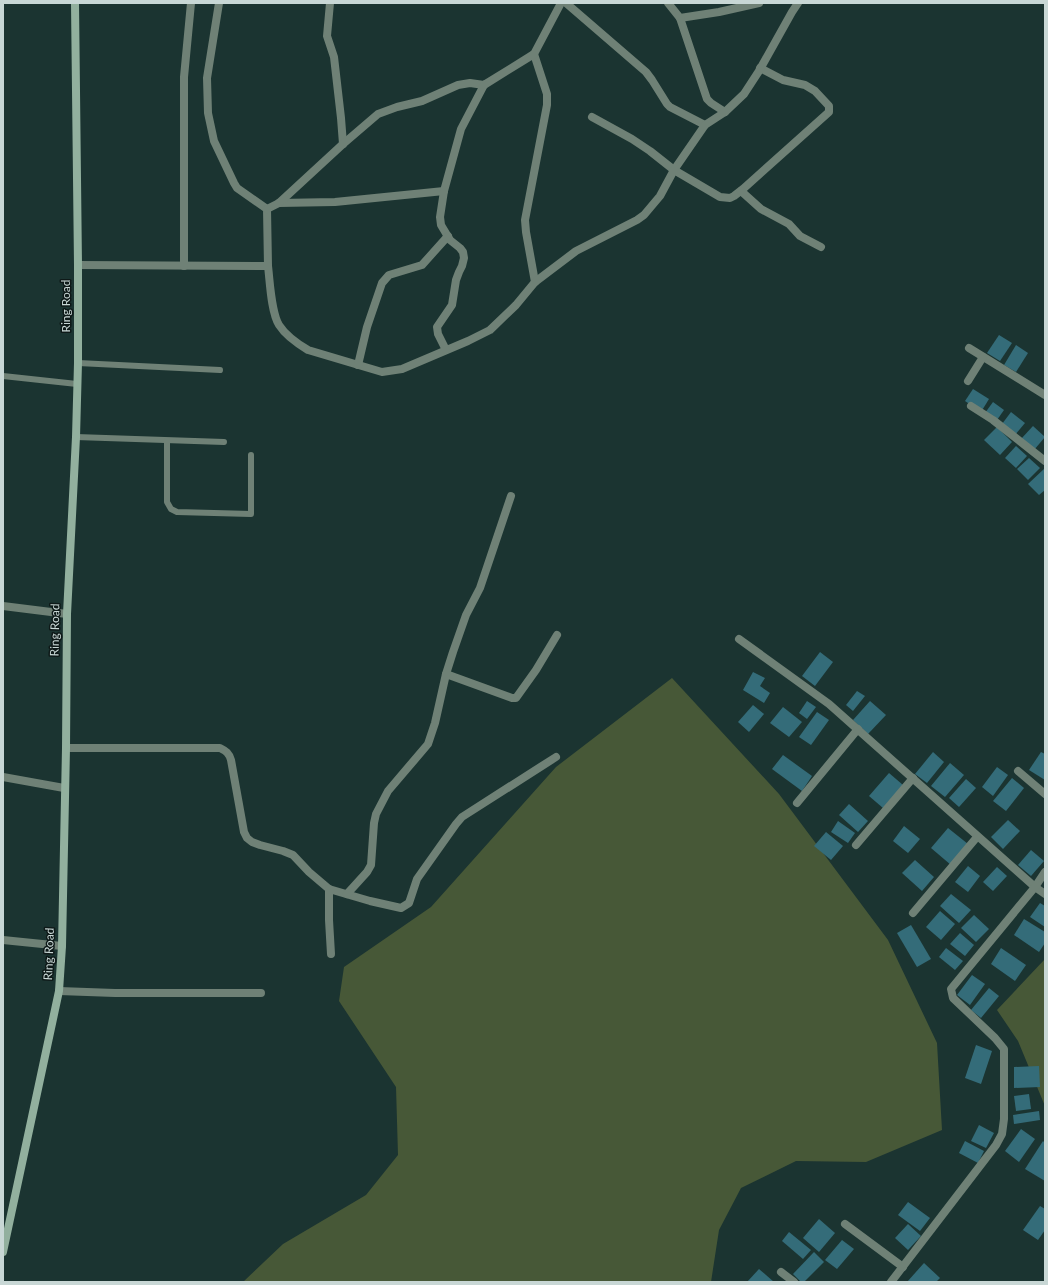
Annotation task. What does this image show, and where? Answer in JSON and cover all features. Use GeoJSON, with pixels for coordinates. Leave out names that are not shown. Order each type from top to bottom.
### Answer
{"type":"FeatureCollection","features":[{"type":"Feature","properties":{"kind":"street","name":"Ring Road"},"geometry":{"type":"LineString","coordinates":[[3,1252],[60,991],[66,748],[67,614],[76,437],[78,363],[75,3]]}},
{"type":"Feature","properties":{"kind":"street"},"geometry":{"type":"LineString","coordinates":[[184,266],[184,77],[191,3]]}},
{"type":"Feature","properties":{"kind":"street"},"geometry":{"type":"LineString","coordinates":[[219,3],[207,78],[208,113],[214,141],[234,183],[243,193],[267,209]]}},
{"type":"Feature","properties":{"kind":"street"},"geometry":{"type":"LineString","coordinates":[[330,3],[327,36],[334,56],[343,144]]}},
{"type":"Feature","properties":{"kind":"street"},"geometry":{"type":"LineString","coordinates":[[446,350],[438,334],[438,327],[452,305],[456,280],[464,258],[463,252],[450,240],[441,225],[440,217],[444,191],[461,129],[484,86],[534,54],[561,3]]}},
{"type":"Feature","properties":{"kind":"street"},"geometry":{"type":"LineString","coordinates":[[566,3],[646,72],[670,107],[705,125]]}},
{"type":"Feature","properties":{"kind":"street"},"geometry":{"type":"LineString","coordinates":[[668,3],[680,18],[707,99],[725,112]]}},
{"type":"Feature","properties":{"kind":"street"},"geometry":{"type":"LineString","coordinates":[[680,18],[719,12],[758,3]]}},
{"type":"Feature","properties":{"kind":"street"},"geometry":{"type":"LineString","coordinates":[[267,209],[268,266],[275,314],[279,325],[284,332],[308,350],[382,372],[402,369],[490,330],[516,305],[535,282],[576,251],[644,215],[660,196],[674,170],[705,125],[725,112],[744,94],[798,3]]}},
{"type":"Feature","properties":{"kind":"street"},"geometry":{"type":"LineString","coordinates":[[534,54],[547,94],[547,105],[525,220],[535,282]]}},
{"type":"Feature","properties":{"kind":"street"},"geometry":{"type":"LineString","coordinates":[[592,117],[644,147],[674,170],[720,197],[730,198],[740,191],[829,112],[830,109],[818,93],[805,85],[783,80],[760,68]]}},
{"type":"Feature","properties":{"kind":"street"},"geometry":{"type":"LineString","coordinates":[[267,209],[279,203],[372,118],[385,111],[422,101],[458,85],[470,83],[484,86]]}},
{"type":"Feature","properties":{"kind":"street"},"geometry":{"type":"LineString","coordinates":[[279,203],[335,202],[444,191]]}},
{"type":"Feature","properties":{"kind":"street"},"geometry":{"type":"LineString","coordinates":[[740,191],[761,209],[789,224],[796,234],[821,247]]}},
{"type":"Feature","properties":{"kind":"street"},"geometry":{"type":"LineString","coordinates":[[358,365],[367,327],[382,283],[389,275],[422,266],[448,236]]}},
{"type":"Feature","properties":{"kind":"street"},"geometry":{"type":"LineString","coordinates":[[78,265],[268,266]]}},
{"type":"Feature","properties":{"kind":"street"},"geometry":{"type":"LineString","coordinates":[[969,348],[1045,395]]}},
{"type":"Feature","properties":{"kind":"street"},"geometry":{"type":"LineString","coordinates":[[968,381],[983,357]]}},
{"type":"Feature","properties":{"kind":"street"},"geometry":{"type":"LineString","coordinates":[[971,406],[993,420],[1045,461]]}},
{"type":"Feature","properties":{"kind":"street"},"geometry":{"type":"LineString","coordinates":[[347,894],[367,872],[371,865],[376,814],[388,791],[428,744],[435,723],[446,674],[453,652],[466,615],[480,588],[511,496]]}},
{"type":"Feature","properties":{"kind":"street"},"geometry":{"type":"LineString","coordinates":[[3,606],[67,614]]}},
{"type":"Feature","properties":{"kind":"street"},"geometry":{"type":"LineString","coordinates":[[446,674],[512,698],[516,698],[536,670],[557,635]]}},
{"type":"Feature","properties":{"kind":"street"},"geometry":{"type":"LineString","coordinates":[[739,639],[829,704],[977,837],[1045,894]]}},
{"type":"Feature","properties":{"kind":"street"},"geometry":{"type":"LineString","coordinates":[[797,803],[858,729]]}},
{"type":"Feature","properties":{"kind":"street"},"geometry":{"type":"LineString","coordinates":[[66,748],[220,748],[226,751],[231,760],[244,832],[247,838],[252,842],[292,855],[309,872],[329,888],[370,902],[401,908],[409,903],[417,879],[462,817],[556,758]]}},
{"type":"Feature","properties":{"kind":"street"},"geometry":{"type":"LineString","coordinates":[[1018,771],[1045,794]]}},
{"type":"Feature","properties":{"kind":"street"},"geometry":{"type":"LineString","coordinates":[[3,776],[64,788]]}},
{"type":"Feature","properties":{"kind":"street"},"geometry":{"type":"LineString","coordinates":[[856,845],[913,778]]}},
{"type":"Feature","properties":{"kind":"street"},"geometry":{"type":"LineString","coordinates":[[913,913],[977,837]]}},
{"type":"Feature","properties":{"kind":"street"},"geometry":{"type":"LineString","coordinates":[[892,1282],[996,1145],[1002,1134],[1004,1119],[1004,1049],[953,998],[951,989],[1035,887],[1045,872]]}},
{"type":"Feature","properties":{"kind":"street"},"geometry":{"type":"LineString","coordinates":[[329,888],[331,954]]}},
{"type":"Feature","properties":{"kind":"street"},"geometry":{"type":"LineString","coordinates":[[3,940],[62,946]]}},
{"type":"Feature","properties":{"kind":"street"},"geometry":{"type":"LineString","coordinates":[[60,991],[115,993],[260,993]]}},
{"type":"Feature","properties":{"kind":"street"},"geometry":{"type":"LineString","coordinates":[[845,1224],[903,1267]]}},
{"type":"Feature","properties":{"kind":"street"},"geometry":{"type":"LineString","coordinates":[[781,1272],[794,1282]]}},
{"type":"Feature","properties":{"kind":"lane"},"geometry":{"type":"LineString","coordinates":[[78,363],[220,370]]}},
{"type":"Feature","properties":{"kind":"lane"},"geometry":{"type":"LineString","coordinates":[[3,376],[77,384]]}},
{"type":"Feature","properties":{"kind":"lane"},"geometry":{"type":"LineString","coordinates":[[76,437],[224,442]]}},
{"type":"Feature","properties":{"kind":"lane"},"geometry":{"type":"LineString","coordinates":[[167,441],[167,502],[171,509],[177,512],[251,514],[251,454]]}},
{"type":"Feature","properties":{"kind":"green space"},"geometry":{"type":"Polygon","coordinates":[[[672,678],[779,794],[888,940],[937,1043],[942,1130],[866,1162],[796,1161],[741,1188],[719,1230],[711,1282],[243,1282],[283,1244],[366,1195],[398,1155],[396,1087],[339,1001],[344,967],[431,907],[556,767],[672,678]]]}},
{"type":"Feature","properties":{"kind":"green space"},"geometry":{"type":"Polygon","coordinates":[[[1045,959],[1045,1106],[1018,1041],[997,1010],[1045,959]]]}},
{"type":"Feature","properties":{"kind":"building"},"geometry":{"type":"Polygon","coordinates":[[[999,335],[1012,343],[1000,361],[987,353],[999,335]]]}},
{"type":"Feature","properties":{"kind":"building"},"geometry":{"type":"Polygon","coordinates":[[[1016,345],[1028,353],[1016,372],[1004,365],[1016,345]]]}},
{"type":"Feature","properties":{"kind":"building"},"geometry":{"type":"Polygon","coordinates":[[[973,389],[989,399],[981,412],[965,401],[973,389]]]}},
{"type":"Feature","properties":{"kind":"building"},"geometry":{"type":"Polygon","coordinates":[[[993,402],[1004,410],[997,420],[985,413],[993,402]]]}},
{"type":"Feature","properties":{"kind":"building"},"geometry":{"type":"Polygon","coordinates":[[[1011,412],[1025,423],[1015,435],[1002,424],[1011,412]]]}},
{"type":"Feature","properties":{"kind":"building"},"geometry":{"type":"Polygon","coordinates":[[[1033,426],[1045,437],[1034,450],[1021,439],[1033,426]]]}},
{"type":"Feature","properties":{"kind":"building"},"geometry":{"type":"Polygon","coordinates":[[[997,427],[1012,442],[1000,455],[984,440],[997,427]]]}},
{"type":"Feature","properties":{"kind":"building"},"geometry":{"type":"Polygon","coordinates":[[[1016,446],[1027,456],[1016,468],[1005,458],[1016,446]]]}},
{"type":"Feature","properties":{"kind":"building"},"geometry":{"type":"Polygon","coordinates":[[[1029,458],[1040,468],[1028,480],[1017,469],[1029,458]]]}},
{"type":"Feature","properties":{"kind":"building"},"geometry":{"type":"Polygon","coordinates":[[[1045,468],[1045,490],[1039,495],[1028,484],[1045,468]]]}},
{"type":"Feature","properties":{"kind":"building"},"geometry":{"type":"Polygon","coordinates":[[[820,652],[833,662],[815,686],[802,676],[820,652]]]}},
{"type":"Feature","properties":{"kind":"building"},"geometry":{"type":"Polygon","coordinates":[[[753,672],[765,678],[760,686],[770,693],[764,703],[743,690],[753,672]]]}},
{"type":"Feature","properties":{"kind":"building"},"geometry":{"type":"Polygon","coordinates":[[[857,691],[865,696],[853,711],[846,705],[857,691]]]}},
{"type":"Feature","properties":{"kind":"building"},"geometry":{"type":"Polygon","coordinates":[[[807,701],[816,707],[807,719],[799,713],[807,701]]]}},
{"type":"Feature","properties":{"kind":"building"},"geometry":{"type":"Polygon","coordinates":[[[870,701],[886,715],[868,734],[853,720],[870,701]]]}},
{"type":"Feature","properties":{"kind":"building"},"geometry":{"type":"Polygon","coordinates":[[[753,705],[764,714],[749,732],[738,722],[753,705]]]}},
{"type":"Feature","properties":{"kind":"building"},"geometry":{"type":"Polygon","coordinates":[[[783,707],[802,722],[789,737],[770,723],[783,707]]]}},
{"type":"Feature","properties":{"kind":"building"},"geometry":{"type":"Polygon","coordinates":[[[817,712],[829,720],[811,745],[799,737],[817,712]]]}},
{"type":"Feature","properties":{"kind":"building"},"geometry":{"type":"Polygon","coordinates":[[[933,752],[944,762],[927,783],[915,774],[933,752]]]}},
{"type":"Feature","properties":{"kind":"building"},"geometry":{"type":"Polygon","coordinates":[[[1041,752],[1045,754],[1045,780],[1029,770],[1041,752]]]}},
{"type":"Feature","properties":{"kind":"building"},"geometry":{"type":"Polygon","coordinates":[[[783,755],[812,776],[802,791],[772,769],[783,755]]]}},
{"type":"Feature","properties":{"kind":"building"},"geometry":{"type":"Polygon","coordinates":[[[950,763],[964,775],[945,797],[931,786],[950,763]]]}},
{"type":"Feature","properties":{"kind":"building"},"geometry":{"type":"Polygon","coordinates":[[[997,767],[1008,775],[993,796],[982,787],[997,767]]]}},
{"type":"Feature","properties":{"kind":"building"},"geometry":{"type":"Polygon","coordinates":[[[889,773],[903,785],[883,808],[869,796],[889,773]]]}},
{"type":"Feature","properties":{"kind":"building"},"geometry":{"type":"Polygon","coordinates":[[[1012,778],[1024,788],[1006,811],[993,801],[1012,778]]]}},
{"type":"Feature","properties":{"kind":"building"},"geometry":{"type":"Polygon","coordinates":[[[966,779],[976,788],[959,807],[949,798],[966,779]]]}},
{"type":"Feature","properties":{"kind":"building"},"geometry":{"type":"Polygon","coordinates":[[[849,804],[868,821],[858,832],[839,815],[849,804]]]}},
{"type":"Feature","properties":{"kind":"building"},"geometry":{"type":"Polygon","coordinates":[[[1008,820],[1020,831],[1003,849],[991,837],[1008,820]]]}},
{"type":"Feature","properties":{"kind":"building"},"geometry":{"type":"Polygon","coordinates":[[[838,821],[855,833],[848,843],[831,832],[838,821]]]}},
{"type":"Feature","properties":{"kind":"building"},"geometry":{"type":"Polygon","coordinates":[[[904,826],[920,839],[908,853],[893,841],[904,826]]]}},
{"type":"Feature","properties":{"kind":"building"},"geometry":{"type":"Polygon","coordinates":[[[948,828],[968,844],[951,865],[931,848],[948,828]]]}},
{"type":"Feature","properties":{"kind":"building"},"geometry":{"type":"Polygon","coordinates":[[[826,832],[843,846],[831,860],[814,846],[826,832]]]}},
{"type":"Feature","properties":{"kind":"building"},"geometry":{"type":"Polygon","coordinates":[[[1031,850],[1044,861],[1031,876],[1018,865],[1031,850]]]}},
{"type":"Feature","properties":{"kind":"building"},"geometry":{"type":"Polygon","coordinates":[[[915,860],[934,877],[922,891],[902,873],[915,860]]]}},
{"type":"Feature","properties":{"kind":"building"},"geometry":{"type":"Polygon","coordinates":[[[968,866],[980,876],[968,892],[955,882],[968,866]]]}},
{"type":"Feature","properties":{"kind":"building"},"geometry":{"type":"Polygon","coordinates":[[[997,867],[1007,876],[993,891],[983,882],[997,867]]]}},
{"type":"Feature","properties":{"kind":"building"},"geometry":{"type":"Polygon","coordinates":[[[951,894],[971,910],[959,923],[940,906],[951,894]]]}},
{"type":"Feature","properties":{"kind":"building"},"geometry":{"type":"Polygon","coordinates":[[[1040,903],[1045,906],[1045,927],[1030,917],[1040,903]]]}},
{"type":"Feature","properties":{"kind":"building"},"geometry":{"type":"Polygon","coordinates":[[[940,911],[955,924],[941,940],[926,927],[940,911]]]}},
{"type":"Feature","properties":{"kind":"building"},"geometry":{"type":"Polygon","coordinates":[[[974,915],[989,929],[976,942],[961,928],[974,915]]]}},
{"type":"Feature","properties":{"kind":"building"},"geometry":{"type":"Polygon","coordinates":[[[1024,919],[1045,932],[1045,943],[1039,952],[1014,935],[1024,919]]]}},
{"type":"Feature","properties":{"kind":"building"},"geometry":{"type":"Polygon","coordinates":[[[911,925],[931,959],[917,967],[897,933],[911,925]]]}},
{"type":"Feature","properties":{"kind":"building"},"geometry":{"type":"Polygon","coordinates":[[[960,933],[974,945],[965,956],[950,944],[960,933]]]}},
{"type":"Feature","properties":{"kind":"building"},"geometry":{"type":"Polygon","coordinates":[[[946,948],[963,961],[955,970],[939,957],[946,948]]]}},
{"type":"Feature","properties":{"kind":"building"},"geometry":{"type":"Polygon","coordinates":[[[1001,948],[1026,965],[1015,981],[991,964],[1001,948]]]}},
{"type":"Feature","properties":{"kind":"building"},"geometry":{"type":"Polygon","coordinates":[[[972,975],[985,984],[970,1005],[957,995],[972,975]]]}},
{"type":"Feature","properties":{"kind":"building"},"geometry":{"type":"Polygon","coordinates":[[[989,988],[999,996],[981,1018],[971,1010],[989,988]]]}},
{"type":"Feature","properties":{"kind":"building"},"geometry":{"type":"Polygon","coordinates":[[[976,1045],[992,1051],[981,1084],[965,1078],[976,1045]]]}},
{"type":"Feature","properties":{"kind":"building"},"geometry":{"type":"Polygon","coordinates":[[[1039,1066],[1040,1087],[1014,1088],[1014,1067],[1039,1066]]]}},
{"type":"Feature","properties":{"kind":"building"},"geometry":{"type":"Polygon","coordinates":[[[1029,1094],[1031,1109],[1016,1111],[1014,1096],[1029,1094]]]}},
{"type":"Feature","properties":{"kind":"building"},"geometry":{"type":"Polygon","coordinates":[[[1039,1111],[1040,1120],[1014,1124],[1013,1115],[1039,1111]]]}},
{"type":"Feature","properties":{"kind":"building"},"geometry":{"type":"Polygon","coordinates":[[[979,1125],[994,1133],[986,1148],[971,1141],[979,1125]]]}},
{"type":"Feature","properties":{"kind":"building"},"geometry":{"type":"Polygon","coordinates":[[[1021,1129],[1035,1139],[1019,1162],[1005,1151],[1021,1129]]]}},
{"type":"Feature","properties":{"kind":"building"},"geometry":{"type":"Polygon","coordinates":[[[965,1141],[984,1151],[978,1163],[959,1153],[965,1141]]]}},
{"type":"Feature","properties":{"kind":"building"},"geometry":{"type":"Polygon","coordinates":[[[1043,1141],[1045,1143],[1045,1181],[1025,1169],[1043,1141]]]}},
{"type":"Feature","properties":{"kind":"building"},"geometry":{"type":"Polygon","coordinates":[[[908,1202],[930,1218],[920,1231],[898,1215],[908,1202]]]}},
{"type":"Feature","properties":{"kind":"building"},"geometry":{"type":"Polygon","coordinates":[[[1040,1206],[1045,1209],[1045,1230],[1038,1240],[1023,1230],[1040,1206]]]}},
{"type":"Feature","properties":{"kind":"building"},"geometry":{"type":"Polygon","coordinates":[[[819,1219],[835,1233],[819,1252],[803,1238],[819,1219]]]}},
{"type":"Feature","properties":{"kind":"building"},"geometry":{"type":"Polygon","coordinates":[[[908,1224],[921,1236],[908,1250],[895,1238],[908,1224]]]}},
{"type":"Feature","properties":{"kind":"building"},"geometry":{"type":"Polygon","coordinates":[[[789,1232],[811,1250],[803,1259],[782,1241],[789,1232]]]}},
{"type":"Feature","properties":{"kind":"building"},"geometry":{"type":"Polygon","coordinates":[[[842,1240],[854,1249],[837,1269],[825,1260],[842,1240]]]}},
{"type":"Feature","properties":{"kind":"building"},"geometry":{"type":"Polygon","coordinates":[[[814,1252],[824,1262],[804,1282],[801,1282],[793,1274],[814,1252]]]}},
{"type":"Feature","properties":{"kind":"building"},"geometry":{"type":"Polygon","coordinates":[[[924,1263],[940,1278],[936,1282],[907,1282],[924,1263]]]}},
{"type":"Feature","properties":{"kind":"building"},"geometry":{"type":"Polygon","coordinates":[[[759,1269],[774,1282],[747,1282],[759,1269]]]}}]}
